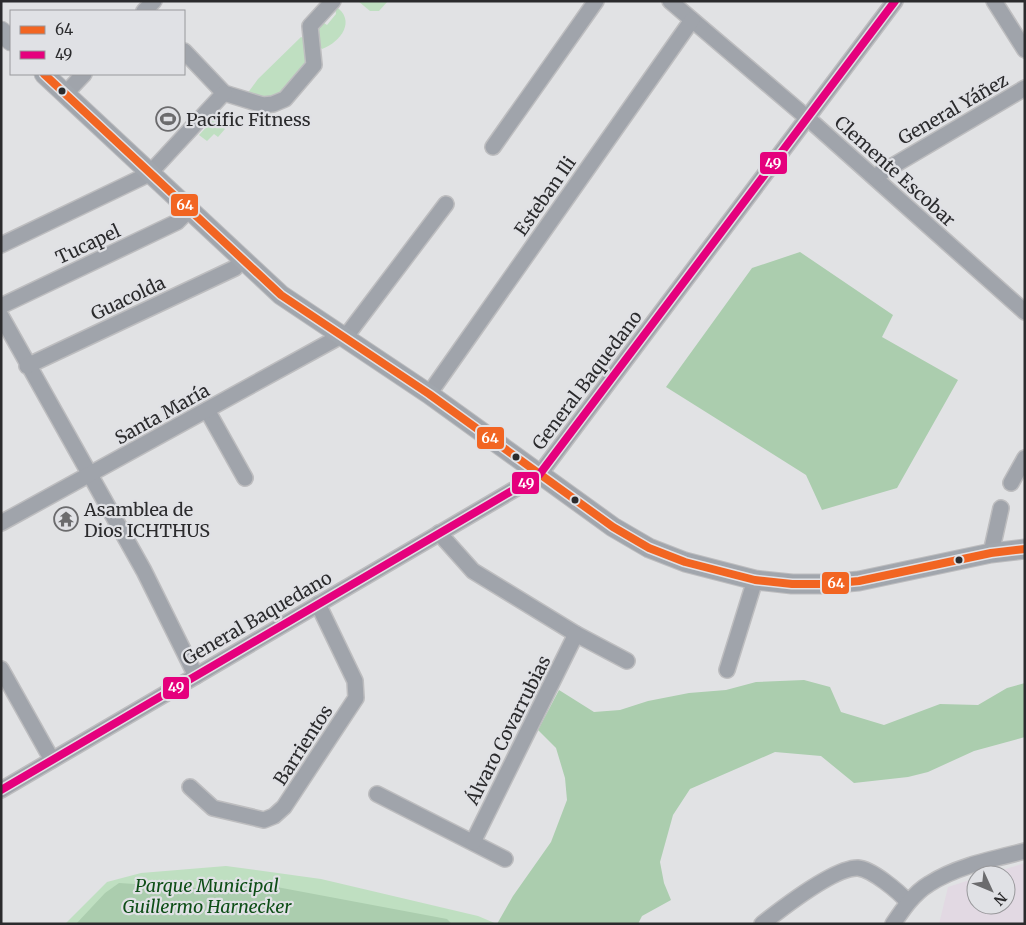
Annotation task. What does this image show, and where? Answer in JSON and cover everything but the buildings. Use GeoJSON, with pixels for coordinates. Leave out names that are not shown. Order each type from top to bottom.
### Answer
{"type":"FeatureCollection","features":[{"type":"Feature","properties":{"kind":"main road"},"geometry":{"type":"LineString","coordinates":[[1,31],[10,40]]}},
{"type":"Feature","properties":{"kind":"main road"},"geometry":{"type":"LineString","coordinates":[[45,75],[188,211],[281,295],[339,336],[429,394],[618,531],[649,548],[685,562],[755,580],[792,584],[860,582],[991,553],[1025,550]]}},
{"type":"Feature","properties":{"kind":"street"},"geometry":{"type":"LineString","coordinates":[[185,52],[224,93],[263,104],[273,104],[285,99],[314,65],[310,26],[333,1]]}},
{"type":"Feature","properties":{"kind":"street"},"geometry":{"type":"LineString","coordinates":[[493,147],[596,1]]}},
{"type":"Feature","properties":{"kind":"street","name":"Clemente Escobar"},"geometry":{"type":"LineString","coordinates":[[670,1],[807,118],[1025,312]]}},
{"type":"Feature","properties":{"kind":"street","name":"General Baquedano"},"geometry":{"type":"LineString","coordinates":[[1,790],[539,475],[894,1]]}},
{"type":"Feature","properties":{"kind":"street"},"geometry":{"type":"LineString","coordinates":[[994,1],[1025,50]]}},
{"type":"Feature","properties":{"kind":"street","name":"Esteban Ili"},"geometry":{"type":"LineString","coordinates":[[429,394],[692,20]]}},
{"type":"Feature","properties":{"kind":"street"},"geometry":{"type":"LineString","coordinates":[[65,94],[83,75]]}},
{"type":"Feature","properties":{"kind":"street","name":"General Yáñez"},"geometry":{"type":"LineString","coordinates":[[874,177],[1025,88]]}},
{"type":"Feature","properties":{"kind":"street"},"geometry":{"type":"LineString","coordinates":[[1,245],[149,174],[224,93]]}},
{"type":"Feature","properties":{"kind":"street","name":"Santa María"},"geometry":{"type":"LineString","coordinates":[[1,522],[350,331],[446,204]]}},
{"type":"Feature","properties":{"kind":"street","name":"Tucapel"},"geometry":{"type":"LineString","coordinates":[[1,306],[177,222],[188,211]]}},
{"type":"Feature","properties":{"kind":"street","name":"Guacolda"},"geometry":{"type":"LineString","coordinates":[[28,366],[235,268],[241,260]]}},
{"type":"Feature","properties":{"kind":"street"},"geometry":{"type":"LineString","coordinates":[[1,316],[144,571],[196,676]]}},
{"type":"Feature","properties":{"kind":"street"},"geometry":{"type":"LineString","coordinates":[[208,410],[245,478]]}},
{"type":"Feature","properties":{"kind":"street"},"geometry":{"type":"LineString","coordinates":[[1011,483],[1025,458]]}},
{"type":"Feature","properties":{"kind":"street"},"geometry":{"type":"LineString","coordinates":[[991,553],[1001,508]]}},
{"type":"Feature","properties":{"kind":"street"},"geometry":{"type":"LineString","coordinates":[[439,533],[473,571],[576,634],[627,661]]}},
{"type":"Feature","properties":{"kind":"street"},"geometry":{"type":"LineString","coordinates":[[727,670],[755,580]]}},
{"type":"Feature","properties":{"kind":"street","name":"Barrientos"},"geometry":{"type":"LineString","coordinates":[[190,787],[213,808],[264,820],[274,816],[284,807],[356,698],[355,681],[318,604]]}},
{"type":"Feature","properties":{"kind":"street","name":"Álvaro Covarrubias"},"geometry":{"type":"LineString","coordinates":[[473,842],[576,634]]}},
{"type":"Feature","properties":{"kind":"street"},"geometry":{"type":"LineString","coordinates":[[1,669],[52,760]]}},
{"type":"Feature","properties":{"kind":"street"},"geometry":{"type":"LineString","coordinates":[[377,794],[505,859]]}},
{"type":"Feature","properties":{"kind":"street"},"geometry":{"type":"LineString","coordinates":[[893,924],[908,902],[928,884],[953,872],[1025,851]]}},
{"type":"Feature","properties":{"kind":"street"},"geometry":{"type":"LineString","coordinates":[[762,924],[815,886],[852,869],[866,870],[900,893],[908,902]]}},
{"type":"Feature","properties":{"kind":"shaded area"},"geometry":{"type":"Polygon","coordinates":[[[1025,863],[1025,924],[939,924],[948,887],[966,881],[966,915],[1016,915],[1016,866],[1025,863]]]}},
{"type":"Feature","properties":{"kind":"green space"},"geometry":{"type":"Polygon","coordinates":[[[358,1],[388,1],[379,11],[370,11],[358,1]]]}},
{"type":"Feature","properties":{"kind":"green space"},"geometry":{"type":"Polygon","coordinates":[[[335,6],[342,12],[346,24],[340,36],[329,46],[322,49],[317,42],[316,32],[321,21],[327,25],[336,14],[335,6]]]}},
{"type":"Feature","properties":{"kind":"green space"},"geometry":{"type":"Polygon","coordinates":[[[301,37],[306,39],[308,51],[305,68],[301,75],[272,100],[247,94],[258,79],[301,37]]]}},
{"type":"Feature","properties":{"kind":"green space"},"geometry":{"type":"Polygon","coordinates":[[[214,119],[225,129],[218,137],[214,134],[207,141],[199,135],[214,119]]]}},
{"type":"Feature","properties":{"kind":"green space"},"geometry":{"type":"Polygon","coordinates":[[[800,252],[893,315],[882,337],[958,380],[897,488],[822,510],[806,475],[666,387],[752,268],[800,252]]]}},
{"type":"Feature","properties":{"kind":"green space"},"geometry":{"type":"Polygon","coordinates":[[[804,680],[830,687],[841,712],[884,725],[940,704],[978,705],[1007,688],[1025,683],[1025,737],[974,751],[928,772],[908,777],[854,783],[821,756],[775,752],[690,789],[673,815],[660,862],[664,883],[671,900],[642,916],[638,924],[497,924],[513,896],[551,842],[567,800],[565,778],[556,748],[538,730],[559,690],[594,712],[620,710],[648,701],[689,693],[726,690],[756,682],[804,680]]]}},
{"type":"Feature","properties":{"kind":"green space","name":"Parque Municipal Guillermo Harnecker"},"geometry":{"type":"Polygon","coordinates":[[[226,866],[321,879],[478,916],[497,924],[65,924],[107,882],[141,873],[226,866]]]}},
{"type":"Feature","properties":{"kind":"green space","name":"Parque Municipal Guillermo Harnecker"},"geometry":{"type":"Polygon","coordinates":[[[245,881],[447,919],[452,924],[76,924],[105,893],[119,883],[197,888],[245,881]]]}},
{"type":"Feature","properties":{"kind":"transit line","name":"49"},"geometry":{"type":"LineString","coordinates":[[1,790],[539,475],[895,1]]}},
{"type":"Feature","properties":{"kind":"transit line","name":"64"},"geometry":{"type":"LineString","coordinates":[[45,75],[281,295],[429,394],[613,527],[649,548],[685,562],[755,580],[792,584],[827,584],[859,581],[991,553],[1025,549]]}},
{"type":"Feature","properties":{"kind":"place","name":"Pacific Fitness"},"geometry":{"type":"Point","coordinates":[168,119]}},
{"type":"Feature","properties":{"kind":"place","name":"Asamblea de Dios ICHTHUS"},"geometry":{"type":"Point","coordinates":[66,519]}}]}
